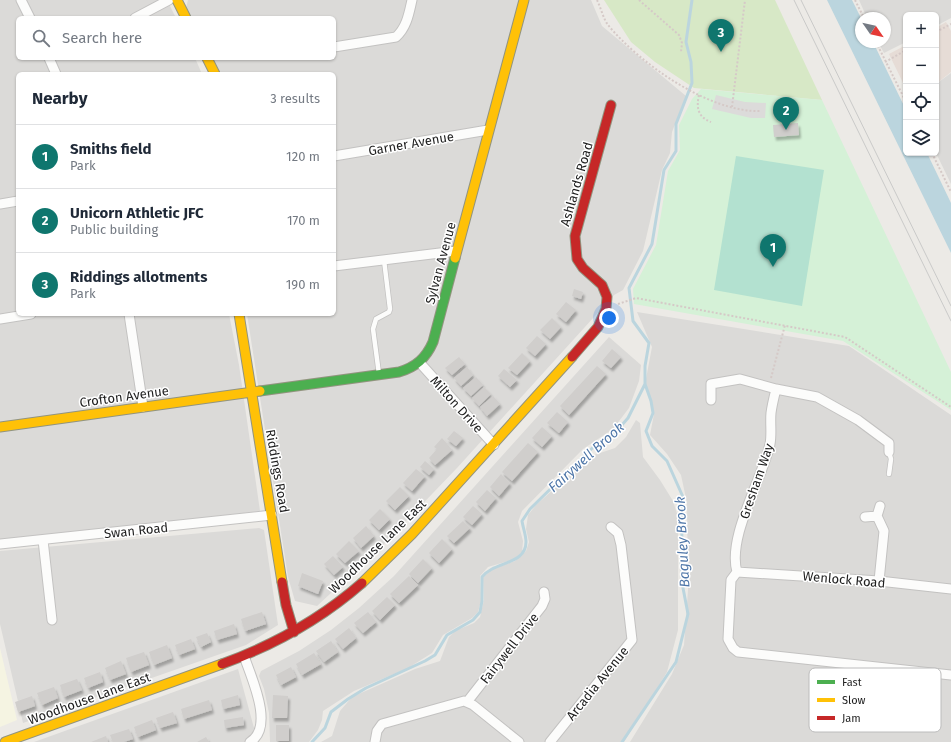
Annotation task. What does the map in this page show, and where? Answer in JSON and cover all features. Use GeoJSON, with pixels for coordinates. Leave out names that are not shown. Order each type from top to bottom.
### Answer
{"type":"FeatureCollection","features":[{"type":"Feature","properties":{"kind":"street"},"geometry":{"type":"LineString","coordinates":[[21,0],[29,16]]}},
{"type":"Feature","properties":{"kind":"street"},"geometry":{"type":"LineString","coordinates":[[139,16],[169,0]]}},
{"type":"Feature","properties":{"kind":"street"},"geometry":{"type":"LineString","coordinates":[[176,0],[185,16]]}},
{"type":"Feature","properties":{"kind":"street"},"geometry":{"type":"LineString","coordinates":[[336,47],[396,36],[407,19],[412,0]]}},
{"type":"Feature","properties":{"kind":"street","name":"Sylvan Avenue"},"geometry":{"type":"LineString","coordinates":[[251,392],[407,370],[420,362],[428,354],[433,342],[488,130],[524,0]]}},
{"type":"Feature","properties":{"kind":"street"},"geometry":{"type":"LineString","coordinates":[[54,60],[56,72]]}},
{"type":"Feature","properties":{"kind":"street"},"geometry":{"type":"LineString","coordinates":[[208,60],[214,72]]}},
{"type":"Feature","properties":{"kind":"street","name":"Ashlands Road"},"geometry":{"type":"LineString","coordinates":[[607,306],[608,298],[605,289],[599,281],[580,265],[576,256],[574,236],[611,105]]}},
{"type":"Feature","properties":{"kind":"street","name":"Garner Avenue"},"geometry":{"type":"LineString","coordinates":[[336,156],[488,130]]}},
{"type":"Feature","properties":{"kind":"street"},"geometry":{"type":"LineString","coordinates":[[0,204],[16,201]]}},
{"type":"Feature","properties":{"kind":"street"},"geometry":{"type":"LineString","coordinates":[[336,266],[456,252]]}},
{"type":"Feature","properties":{"kind":"street","name":"Woodhouse Lane East"},"geometry":{"type":"LineString","coordinates":[[4,742],[244,656],[294,632],[339,602],[368,576],[494,445],[598,327],[605,316],[607,306]]}},
{"type":"Feature","properties":{"kind":"street"},"geometry":{"type":"LineString","coordinates":[[0,319],[19,316]]}},
{"type":"Feature","properties":{"kind":"street"},"geometry":{"type":"LineString","coordinates":[[129,316],[143,407]]}},
{"type":"Feature","properties":{"kind":"street","name":"Riddings Road"},"geometry":{"type":"LineString","coordinates":[[239,316],[286,605],[294,632]]}},
{"type":"Feature","properties":{"kind":"street","name":"Milton Drive"},"geometry":{"type":"LineString","coordinates":[[420,362],[494,445]]}},
{"type":"Feature","properties":{"kind":"street"},"geometry":{"type":"LineString","coordinates":[[710,400],[709,380],[740,379],[772,388],[802,393],[830,403],[858,420],[892,446]]}},
{"type":"Feature","properties":{"kind":"street","name":"Gresham Way"},"geometry":{"type":"LineString","coordinates":[[772,388],[770,443],[758,481],[742,522],[734,564],[736,572],[731,580],[728,639],[732,648],[738,652],[880,668]]}},
{"type":"Feature","properties":{"kind":"street","name":"Crofton Avenue"},"geometry":{"type":"LineString","coordinates":[[0,427],[251,392]]}},
{"type":"Feature","properties":{"kind":"street"},"geometry":{"type":"LineString","coordinates":[[879,582],[884,531],[877,516],[880,506]]}},
{"type":"Feature","properties":{"kind":"street","name":"Swan Road"},"geometry":{"type":"LineString","coordinates":[[0,544],[272,515]]}},
{"type":"Feature","properties":{"kind":"street"},"geometry":{"type":"LineString","coordinates":[[865,517],[877,516]]}},
{"type":"Feature","properties":{"kind":"street","name":"Arcadia Avenue"},"geometry":{"type":"LineString","coordinates":[[550,742],[632,640],[621,545],[618,533],[611,527]]}},
{"type":"Feature","properties":{"kind":"street"},"geometry":{"type":"LineString","coordinates":[[43,540],[52,620]]}},
{"type":"Feature","properties":{"kind":"street","name":"Wenlock Road"},"geometry":{"type":"LineString","coordinates":[[736,572],[879,582],[951,589]]}},
{"type":"Feature","properties":{"kind":"street","name":"Fairywell Drive"},"geometry":{"type":"LineString","coordinates":[[467,702],[542,606],[545,599],[544,592]]}},
{"type":"Feature","properties":{"kind":"street"},"geometry":{"type":"LineString","coordinates":[[244,656],[261,713],[260,730],[252,741]]}},
{"type":"Feature","properties":{"kind":"street","name":"Gresham Way"},"geometry":{"type":"LineString","coordinates":[[941,675],[951,676]]}},
{"type":"Feature","properties":{"kind":"street"},"geometry":{"type":"LineString","coordinates":[[375,742],[377,731],[382,724],[460,702],[467,702],[519,742]]}},
{"type":"Feature","properties":{"kind":"lane"},"geometry":{"type":"LineString","coordinates":[[379,375],[373,328],[376,319],[390,310],[384,260]]}},
{"type":"Feature","properties":{"kind":"lane"},"geometry":{"type":"LineString","coordinates":[[889,474],[892,446]]}},
{"type":"Feature","properties":{"kind":"path"},"geometry":{"type":"LineString","coordinates":[[597,0],[608,24],[652,66],[693,92],[714,102],[749,111],[761,111]]}},
{"type":"Feature","properties":{"kind":"path"},"geometry":{"type":"LineString","coordinates":[[639,0],[679,35],[682,43],[681,52]]}},
{"type":"Feature","properties":{"kind":"path"},"geometry":{"type":"LineString","coordinates":[[732,107],[745,0]]}},
{"type":"Feature","properties":{"kind":"path"},"geometry":{"type":"LineString","coordinates":[[855,0],[861,12]]}},
{"type":"Feature","properties":{"kind":"path"},"geometry":{"type":"LineString","coordinates":[[939,30],[951,24]]}},
{"type":"Feature","properties":{"kind":"path"},"geometry":{"type":"LineString","coordinates":[[879,48],[903,96]]}},
{"type":"Feature","properties":{"kind":"path"},"geometry":{"type":"LineString","coordinates":[[885,62],[903,52]]}},
{"type":"Feature","properties":{"kind":"path"},"geometry":{"type":"LineString","coordinates":[[699,95],[697,105],[700,116],[711,122]]}},
{"type":"Feature","properties":{"kind":"path"},"geometry":{"type":"LineString","coordinates":[[933,156],[951,192]]}},
{"type":"Feature","properties":{"kind":"path"},"geometry":{"type":"LineString","coordinates":[[626,302],[636,298],[845,337],[951,407]]}},
{"type":"Feature","properties":{"kind":"path"},"geometry":{"type":"LineString","coordinates":[[772,388],[785,325]]}},
{"type":"Feature","properties":{"kind":"shaded area"},"geometry":{"type":"Polygon","coordinates":[[[0,0],[167,0],[175,16],[16,16],[16,60],[196,60],[201,72],[16,72],[16,316],[229,316],[239,365],[260,511],[0,542],[0,0]]]}},
{"type":"Feature","properties":{"kind":"shaded area"},"geometry":{"type":"Polygon","coordinates":[[[188,0],[591,0],[602,26],[686,96],[672,132],[670,153],[662,170],[643,251],[623,290],[614,295],[457,468],[384,544],[317,606],[295,601],[288,577],[247,316],[336,316],[336,72],[220,72],[213,60],[336,60],[336,16],[190,16],[186,8],[188,0]]]}},
{"type":"Feature","properties":{"kind":"shaded area"},"geometry":{"type":"Polygon","coordinates":[[[859,0],[951,0],[951,18],[939,24],[939,12],[903,12],[903,44],[884,53],[881,48],[891,48],[891,12],[864,12],[859,0]]]}},
{"type":"Feature","properties":{"kind":"shaded area"},"geometry":{"type":"Polygon","coordinates":[[[946,22],[951,31],[951,72],[939,82],[939,48],[939,26],[946,22]]]}},
{"type":"Feature","properties":{"kind":"shaded area"},"geometry":{"type":"Polygon","coordinates":[[[903,47],[903,83],[889,54],[903,47]]]}},
{"type":"Feature","properties":{"kind":"shaded area"},"geometry":{"type":"Polygon","coordinates":[[[951,73],[951,184],[937,156],[939,156],[939,82],[951,73]]]}},
{"type":"Feature","properties":{"kind":"shaded area"},"geometry":{"type":"Polygon","coordinates":[[[716,95],[745,102],[766,103],[765,118],[751,118],[712,109],[716,95]]]}},
{"type":"Feature","properties":{"kind":"shaded area"},"geometry":{"type":"Polygon","coordinates":[[[637,312],[849,346],[951,415],[951,742],[630,742],[672,674],[684,645],[688,590],[687,503],[681,475],[667,454],[650,435],[654,414],[645,384],[652,347],[637,312]]]}},
{"type":"Feature","properties":{"kind":"shaded area"},"geometry":{"type":"Polygon","coordinates":[[[609,337],[641,365],[639,381],[629,408],[613,429],[583,449],[522,511],[518,522],[523,541],[522,552],[515,559],[488,567],[480,576],[481,601],[478,612],[472,618],[443,635],[432,653],[408,668],[354,691],[323,711],[322,720],[318,730],[309,742],[270,742],[269,713],[264,689],[259,676],[261,671],[299,651],[331,630],[359,608],[394,576],[609,337]]]}},
{"type":"Feature","properties":{"kind":"shaded area"},"geometry":{"type":"Polygon","coordinates":[[[636,420],[640,423],[643,457],[673,501],[678,517],[678,630],[667,672],[624,742],[321,742],[332,736],[340,711],[352,697],[415,669],[440,661],[449,637],[455,631],[474,623],[480,617],[484,600],[483,578],[490,570],[515,561],[526,551],[529,542],[526,529],[528,515],[536,505],[591,456],[615,448],[626,437],[636,420]]]}},
{"type":"Feature","properties":{"kind":"shaded area"},"geometry":{"type":"Polygon","coordinates":[[[259,528],[264,530],[278,625],[246,645],[23,723],[0,624],[0,551],[259,528]]]}},
{"type":"Feature","properties":{"kind":"shaded area"},"geometry":{"type":"Polygon","coordinates":[[[0,648],[17,720],[0,727],[0,648]]]}},
{"type":"Feature","properties":{"kind":"shaded area"},"geometry":{"type":"Polygon","coordinates":[[[238,669],[254,728],[252,742],[34,742],[238,669]]]}},
{"type":"Feature","properties":{"kind":"green space"},"geometry":{"type":"Polygon","coordinates":[[[604,0],[775,0],[822,100],[694,88],[655,62],[631,42],[604,0]]]}},
{"type":"Feature","properties":{"kind":"green space"},"geometry":{"type":"Polygon","coordinates":[[[701,89],[822,100],[951,372],[951,410],[843,341],[634,304],[633,289],[656,245],[668,171],[680,150],[679,125],[692,99],[701,89]]]}},
{"type":"Feature","properties":{"kind":"green space"},"geometry":{"type":"Polygon","coordinates":[[[736,156],[824,170],[802,306],[714,290],[736,156]]]}},
{"type":"Feature","properties":{"kind":"water"},"geometry":{"type":"Polygon","coordinates":[[[827,0],[852,0],[858,12],[855,12],[855,48],[876,48],[903,104],[903,155],[827,0]]]}},
{"type":"Feature","properties":{"kind":"water"},"geometry":{"type":"Polygon","coordinates":[[[903,156],[928,156],[951,203],[951,253],[903,156]]]}},
{"type":"Feature","properties":{"kind":"building"},"geometry":{"type":"Polygon","coordinates":[[[798,123],[799,135],[774,137],[773,125],[798,123]]]}},
{"type":"Feature","properties":{"kind":"building"},"geometry":{"type":"Polygon","coordinates":[[[574,289],[583,292],[581,299],[572,296],[574,289]]]}},
{"type":"Feature","properties":{"kind":"building"},"geometry":{"type":"Polygon","coordinates":[[[566,302],[576,310],[566,322],[556,314],[566,302]]]}},
{"type":"Feature","properties":{"kind":"building"},"geometry":{"type":"Polygon","coordinates":[[[552,318],[561,327],[550,339],[540,330],[552,318]]]}},
{"type":"Feature","properties":{"kind":"building"},"geometry":{"type":"Polygon","coordinates":[[[537,336],[546,344],[535,356],[526,348],[537,336]]]}},
{"type":"Feature","properties":{"kind":"building"},"geometry":{"type":"Polygon","coordinates":[[[612,349],[621,357],[611,368],[602,361],[612,349]]]}},
{"type":"Feature","properties":{"kind":"building"},"geometry":{"type":"Polygon","coordinates":[[[522,353],[530,361],[517,375],[508,368],[522,353]]]}},
{"type":"Feature","properties":{"kind":"building"},"geometry":{"type":"Polygon","coordinates":[[[459,357],[465,364],[452,375],[445,368],[459,357]]]}},
{"type":"Feature","properties":{"kind":"building"},"geometry":{"type":"Polygon","coordinates":[[[597,366],[606,374],[569,415],[560,406],[597,366]]]}},
{"type":"Feature","properties":{"kind":"building"},"geometry":{"type":"Polygon","coordinates":[[[467,367],[473,375],[461,386],[454,378],[467,367]]]}},
{"type":"Feature","properties":{"kind":"building"},"geometry":{"type":"Polygon","coordinates":[[[504,369],[517,380],[510,387],[498,376],[504,369]]]}},
{"type":"Feature","properties":{"kind":"building"},"geometry":{"type":"Polygon","coordinates":[[[476,377],[483,385],[471,396],[463,388],[476,377]]]}},
{"type":"Feature","properties":{"kind":"building"},"geometry":{"type":"Polygon","coordinates":[[[484,387],[491,394],[479,406],[472,398],[484,387]]]}},
{"type":"Feature","properties":{"kind":"building"},"geometry":{"type":"Polygon","coordinates":[[[493,396],[500,404],[487,416],[480,407],[493,396]]]}},
{"type":"Feature","properties":{"kind":"building"},"geometry":{"type":"Polygon","coordinates":[[[557,412],[568,422],[559,433],[547,423],[557,412]]]}},
{"type":"Feature","properties":{"kind":"building"},"geometry":{"type":"Polygon","coordinates":[[[542,427],[552,436],[542,447],[532,438],[542,427]]]}},
{"type":"Feature","properties":{"kind":"building"},"geometry":{"type":"Polygon","coordinates":[[[454,431],[463,438],[456,446],[447,439],[454,431]]]}},
{"type":"Feature","properties":{"kind":"building"},"geometry":{"type":"Polygon","coordinates":[[[442,438],[452,450],[435,465],[429,458],[437,449],[434,447],[442,438]]]}},
{"type":"Feature","properties":{"kind":"building"},"geometry":{"type":"Polygon","coordinates":[[[528,443],[538,452],[512,481],[502,472],[528,443]]]}},
{"type":"Feature","properties":{"kind":"building"},"geometry":{"type":"Polygon","coordinates":[[[425,461],[434,469],[429,475],[420,467],[425,461]]]}},
{"type":"Feature","properties":{"kind":"building"},"geometry":{"type":"Polygon","coordinates":[[[416,469],[425,476],[412,491],[403,483],[416,469]]]}},
{"type":"Feature","properties":{"kind":"building"},"geometry":{"type":"Polygon","coordinates":[[[501,474],[510,483],[499,496],[490,487],[501,474]]]}},
{"type":"Feature","properties":{"kind":"building"},"geometry":{"type":"Polygon","coordinates":[[[400,487],[409,496],[395,510],[386,501],[400,487]]]}},
{"type":"Feature","properties":{"kind":"building"},"geometry":{"type":"Polygon","coordinates":[[[487,490],[496,498],[485,511],[476,502],[487,490]]]}},
{"type":"Feature","properties":{"kind":"building"},"geometry":{"type":"Polygon","coordinates":[[[473,506],[482,514],[472,525],[463,517],[473,506]]]}},
{"type":"Feature","properties":{"kind":"building"},"geometry":{"type":"Polygon","coordinates":[[[380,509],[390,519],[379,530],[369,520],[380,509]]]}},
{"type":"Feature","properties":{"kind":"building"},"geometry":{"type":"Polygon","coordinates":[[[463,521],[470,528],[454,543],[447,536],[463,521]]]}},
{"type":"Feature","properties":{"kind":"building"},"geometry":{"type":"Polygon","coordinates":[[[366,526],[374,536],[361,548],[353,538],[366,526]]]}},
{"type":"Feature","properties":{"kind":"building"},"geometry":{"type":"Polygon","coordinates":[[[442,539],[452,549],[439,563],[429,553],[442,539]]]}},
{"type":"Feature","properties":{"kind":"building"},"geometry":{"type":"Polygon","coordinates":[[[349,541],[359,551],[345,563],[336,554],[349,541]]]}},
{"type":"Feature","properties":{"kind":"building"},"geometry":{"type":"Polygon","coordinates":[[[333,556],[343,567],[334,575],[324,564],[333,556]]]}},
{"type":"Feature","properties":{"kind":"building"},"geometry":{"type":"Polygon","coordinates":[[[423,559],[432,568],[418,583],[409,574],[423,559]]]}},
{"type":"Feature","properties":{"kind":"building"},"geometry":{"type":"Polygon","coordinates":[[[302,573],[323,581],[318,594],[298,586],[302,573]]]}},
{"type":"Feature","properties":{"kind":"building"},"geometry":{"type":"Polygon","coordinates":[[[409,576],[418,585],[399,603],[390,594],[409,576]]]}},
{"type":"Feature","properties":{"kind":"building"},"geometry":{"type":"Polygon","coordinates":[[[387,597],[395,605],[380,620],[372,611],[387,597]]]}},
{"type":"Feature","properties":{"kind":"building"},"geometry":{"type":"Polygon","coordinates":[[[262,612],[266,624],[245,631],[241,619],[262,612]]]}},
{"type":"Feature","properties":{"kind":"building"},"geometry":{"type":"Polygon","coordinates":[[[368,612],[376,622],[363,633],[354,623],[368,612]]]}},
{"type":"Feature","properties":{"kind":"building"},"geometry":{"type":"Polygon","coordinates":[[[234,624],[237,634],[217,640],[214,631],[234,624]]]}},
{"type":"Feature","properties":{"kind":"building"},"geometry":{"type":"Polygon","coordinates":[[[349,628],[356,638],[343,649],[335,639],[349,628]]]}},
{"type":"Feature","properties":{"kind":"building"},"geometry":{"type":"Polygon","coordinates":[[[207,633],[211,642],[201,647],[196,637],[207,633]]]}},
{"type":"Feature","properties":{"kind":"building"},"geometry":{"type":"Polygon","coordinates":[[[191,639],[195,649],[179,655],[175,645],[191,639]]]}},
{"type":"Feature","properties":{"kind":"building"},"geometry":{"type":"Polygon","coordinates":[[[331,641],[338,652],[324,662],[316,651],[331,641]]]}},
{"type":"Feature","properties":{"kind":"building"},"geometry":{"type":"Polygon","coordinates":[[[167,645],[172,658],[154,665],[149,652],[167,645]]]}},
{"type":"Feature","properties":{"kind":"building"},"geometry":{"type":"Polygon","coordinates":[[[144,652],[149,665],[131,672],[126,658],[144,652]]]}},
{"type":"Feature","properties":{"kind":"building"},"geometry":{"type":"Polygon","coordinates":[[[314,653],[321,664],[302,675],[296,664],[314,653]]]}},
{"type":"Feature","properties":{"kind":"building"},"geometry":{"type":"Polygon","coordinates":[[[121,661],[126,674],[110,680],[105,668],[121,661]]]}},
{"type":"Feature","properties":{"kind":"building"},"geometry":{"type":"Polygon","coordinates":[[[291,667],[296,677],[281,685],[276,675],[291,667]]]}},
{"type":"Feature","properties":{"kind":"building"},"geometry":{"type":"Polygon","coordinates":[[[100,672],[103,682],[88,688],[84,678],[100,672]]]}},
{"type":"Feature","properties":{"kind":"building"},"geometry":{"type":"Polygon","coordinates":[[[77,679],[82,690],[64,697],[60,685],[77,679]]]}},
{"type":"Feature","properties":{"kind":"building"},"geometry":{"type":"Polygon","coordinates":[[[54,687],[58,698],[42,705],[37,693],[54,687]]]}},
{"type":"Feature","properties":{"kind":"building"},"geometry":{"type":"Polygon","coordinates":[[[238,695],[240,705],[223,709],[221,700],[238,695]]]}},
{"type":"Feature","properties":{"kind":"building"},"geometry":{"type":"Polygon","coordinates":[[[273,695],[288,696],[287,718],[272,718],[273,695]]]}},
{"type":"Feature","properties":{"kind":"building"},"geometry":{"type":"Polygon","coordinates":[[[32,696],[35,706],[18,712],[15,702],[32,696]]]}},
{"type":"Feature","properties":{"kind":"building"},"geometry":{"type":"Polygon","coordinates":[[[209,700],[212,710],[184,719],[181,709],[209,700]]]}},
{"type":"Feature","properties":{"kind":"building"},"geometry":{"type":"Polygon","coordinates":[[[173,712],[177,723],[160,728],[156,718],[173,712]]]}},
{"type":"Feature","properties":{"kind":"building"},"geometry":{"type":"Polygon","coordinates":[[[243,717],[244,725],[225,728],[224,720],[243,717]]]}},
{"type":"Feature","properties":{"kind":"building"},"geometry":{"type":"Polygon","coordinates":[[[152,720],[156,730],[138,737],[134,727],[152,720]]]}},
{"type":"Feature","properties":{"kind":"building"},"geometry":{"type":"Polygon","coordinates":[[[276,725],[289,725],[289,741],[276,741],[276,725]]]}},
{"type":"Feature","properties":{"kind":"building"},"geometry":{"type":"Polygon","coordinates":[[[129,729],[133,739],[124,742],[113,742],[110,735],[129,729]]]}},
{"type":"Feature","properties":{"kind":"building"},"geometry":{"type":"Polygon","coordinates":[[[106,736],[108,742],[91,742],[106,736]]]}},
{"type":"Feature","properties":{"kind":"building"},"geometry":{"type":"Polygon","coordinates":[[[206,737],[209,742],[197,742],[206,737]]]}},
{"type":"Feature","properties":{"kind":"waterway","name":"Fairywell Brook"},"geometry":{"type":"LineString","coordinates":[[312,742],[325,728],[331,712],[348,699],[366,688],[435,655],[447,635],[473,620],[480,612],[482,601],[482,577],[494,568],[515,559],[521,555],[525,549],[526,539],[522,521],[530,509],[588,452],[599,442],[614,434],[628,418],[645,384],[645,366],[649,343],[633,321],[629,288],[652,244],[664,170],[676,151],[676,124],[692,83],[691,62],[686,42],[692,0]]}},
{"type":"Feature","properties":{"kind":"waterway","name":"Baguley Brook"},"geometry":{"type":"LineString","coordinates":[[622,742],[676,662],[688,614],[683,588],[681,561],[683,497],[667,461],[652,446],[646,431],[653,413],[651,401],[645,384]]}},
{"type":"Feature","properties":{"kind":"tram line"},"geometry":{"type":"LineString","coordinates":[[794,0],[951,321]]}},
{"type":"Feature","properties":{"kind":"tram line"},"geometry":{"type":"LineString","coordinates":[[801,0],[951,306]]}},
{"type":"Feature","properties":{"kind":"traffic: fast"},"geometry":{"type":"LineString","coordinates":[[260,391],[399,372],[415,365],[424,357],[433,342],[455,258]]}},
{"type":"Feature","properties":{"kind":"traffic: slow"},"geometry":{"type":"LineString","coordinates":[[177,0],[185,16]]}},
{"type":"Feature","properties":{"kind":"traffic: slow"},"geometry":{"type":"LineString","coordinates":[[455,258],[524,0]]}},
{"type":"Feature","properties":{"kind":"traffic: slow"},"geometry":{"type":"LineString","coordinates":[[208,60],[214,72]]}},
{"type":"Feature","properties":{"kind":"traffic: slow"},"geometry":{"type":"LineString","coordinates":[[239,316],[282,582]]}},
{"type":"Feature","properties":{"kind":"traffic: slow"},"geometry":{"type":"LineString","coordinates":[[362,583],[412,534],[572,357]]}},
{"type":"Feature","properties":{"kind":"traffic: slow"},"geometry":{"type":"LineString","coordinates":[[0,427],[260,391]]}},
{"type":"Feature","properties":{"kind":"traffic: slow"},"geometry":{"type":"LineString","coordinates":[[5,742],[222,664]]}},
{"type":"Feature","properties":{"kind":"traffic: jam"},"geometry":{"type":"LineString","coordinates":[[572,357],[598,327],[606,309],[607,297],[602,285],[583,268],[577,259],[575,236],[611,105]]}},
{"type":"Feature","properties":{"kind":"traffic: jam"},"geometry":{"type":"LineString","coordinates":[[282,582],[286,605],[294,632]]}},
{"type":"Feature","properties":{"kind":"traffic: jam"},"geometry":{"type":"LineString","coordinates":[[222,664],[241,657],[296,630],[330,608],[362,583]]}},
{"type":"Feature","properties":{"kind":"place","name":"Riddings allotments"},"geometry":{"type":"Point","coordinates":[721,52]}},
{"type":"Feature","properties":{"kind":"place","name":"Unicorn Athletic JFC"},"geometry":{"type":"Point","coordinates":[786,130]}},
{"type":"Feature","properties":{"kind":"place","name":"Smiths field"},"geometry":{"type":"Point","coordinates":[773,267]}}]}
